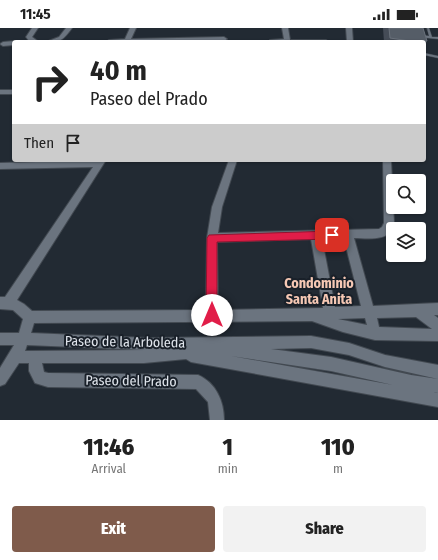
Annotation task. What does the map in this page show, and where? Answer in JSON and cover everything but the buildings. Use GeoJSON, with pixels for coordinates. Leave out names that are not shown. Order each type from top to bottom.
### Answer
{"type":"FeatureCollection","features":[{"type":"Feature","properties":{"kind":"street"},"geometry":{"type":"LineString","coordinates":[[31,40],[29,37],[35,28]]}},
{"type":"Feature","properties":{"kind":"street"},"geometry":{"type":"LineString","coordinates":[[56,40],[64,35],[69,28]]}},
{"type":"Feature","properties":{"kind":"street"},"geometry":{"type":"LineString","coordinates":[[128,40],[133,28]]}},
{"type":"Feature","properties":{"kind":"street"},"geometry":{"type":"LineString","coordinates":[[285,28],[287,40]]}},
{"type":"Feature","properties":{"kind":"street"},"geometry":{"type":"LineString","coordinates":[[349,28],[350,40]]}},
{"type":"Feature","properties":{"kind":"street"},"geometry":{"type":"LineString","coordinates":[[202,40],[224,38]]}},
{"type":"Feature","properties":{"kind":"street"},"geometry":{"type":"LineString","coordinates":[[3,44],[12,43]]}},
{"type":"Feature","properties":{"kind":"street"},"geometry":{"type":"LineString","coordinates":[[0,92],[12,92]]}},
{"type":"Feature","properties":{"kind":"street"},"geometry":{"type":"LineString","coordinates":[[0,166],[101,162]]}},
{"type":"Feature","properties":{"kind":"street"},"geometry":{"type":"LineString","coordinates":[[0,379],[16,357],[25,339],[29,317],[22,308],[4,303],[101,162]]}},
{"type":"Feature","properties":{"kind":"street"},"geometry":{"type":"LineString","coordinates":[[212,315],[212,238],[217,207],[232,162]]}},
{"type":"Feature","properties":{"kind":"street"},"geometry":{"type":"LineString","coordinates":[[212,238],[380,233],[386,230],[389,223],[387,162]]}},
{"type":"Feature","properties":{"kind":"street"},"geometry":{"type":"LineString","coordinates":[[348,235],[375,334]]}},
{"type":"Feature","properties":{"kind":"street"},"geometry":{"type":"LineString","coordinates":[[316,236],[331,318]]}},
{"type":"Feature","properties":{"kind":"street","name":"Paseo de la Arboleda"},"geometry":{"type":"LineString","coordinates":[[331,318],[368,311],[418,311],[438,309]]}},
{"type":"Feature","properties":{"kind":"street"},"geometry":{"type":"LineString","coordinates":[[418,311],[438,326]]}},
{"type":"Feature","properties":{"kind":"street","name":"Paseo de la Arboleda"},"geometry":{"type":"LineString","coordinates":[[29,317],[312,315],[331,318],[354,330],[375,334],[438,335]]}},
{"type":"Feature","properties":{"kind":"street","name":"Paseo de la Arboleda"},"geometry":{"type":"LineString","coordinates":[[0,339],[149,344],[311,342],[349,349],[385,361],[438,372]]}},
{"type":"Feature","properties":{"kind":"street","name":"Paseo de la Arboleda"},"geometry":{"type":"LineString","coordinates":[[16,357],[144,357],[181,355],[213,350],[235,350],[332,364],[411,382],[438,386]]}},
{"type":"Feature","properties":{"kind":"street","name":"Paseo de la Arboleda"},"geometry":{"type":"LineString","coordinates":[[181,355],[349,383],[438,400]]}},
{"type":"Feature","properties":{"kind":"street","name":"Paseo del Prado"},"geometry":{"type":"LineString","coordinates":[[35,358],[36,371],[40,378],[48,380],[198,382],[208,388],[212,394],[217,408],[217,420]]}},
{"type":"Feature","properties":{"kind":"lane"},"geometry":{"type":"LineString","coordinates":[[428,28],[431,37]]}},
{"type":"Feature","properties":{"kind":"lane"},"geometry":{"type":"LineString","coordinates":[[417,40],[415,35],[438,38]]}},
{"type":"Feature","properties":{"kind":"lane"},"geometry":{"type":"LineString","coordinates":[[426,54],[438,57]]}},
{"type":"Feature","properties":{"kind":"district","name":"Condominio Santa Anita"},"geometry":{"type":"Point","coordinates":[319,292]}},
{"type":"Feature","properties":{"kind":"route"},"geometry":{"type":"LineString","coordinates":[[212,315],[212,238],[332,235]]}}]}
